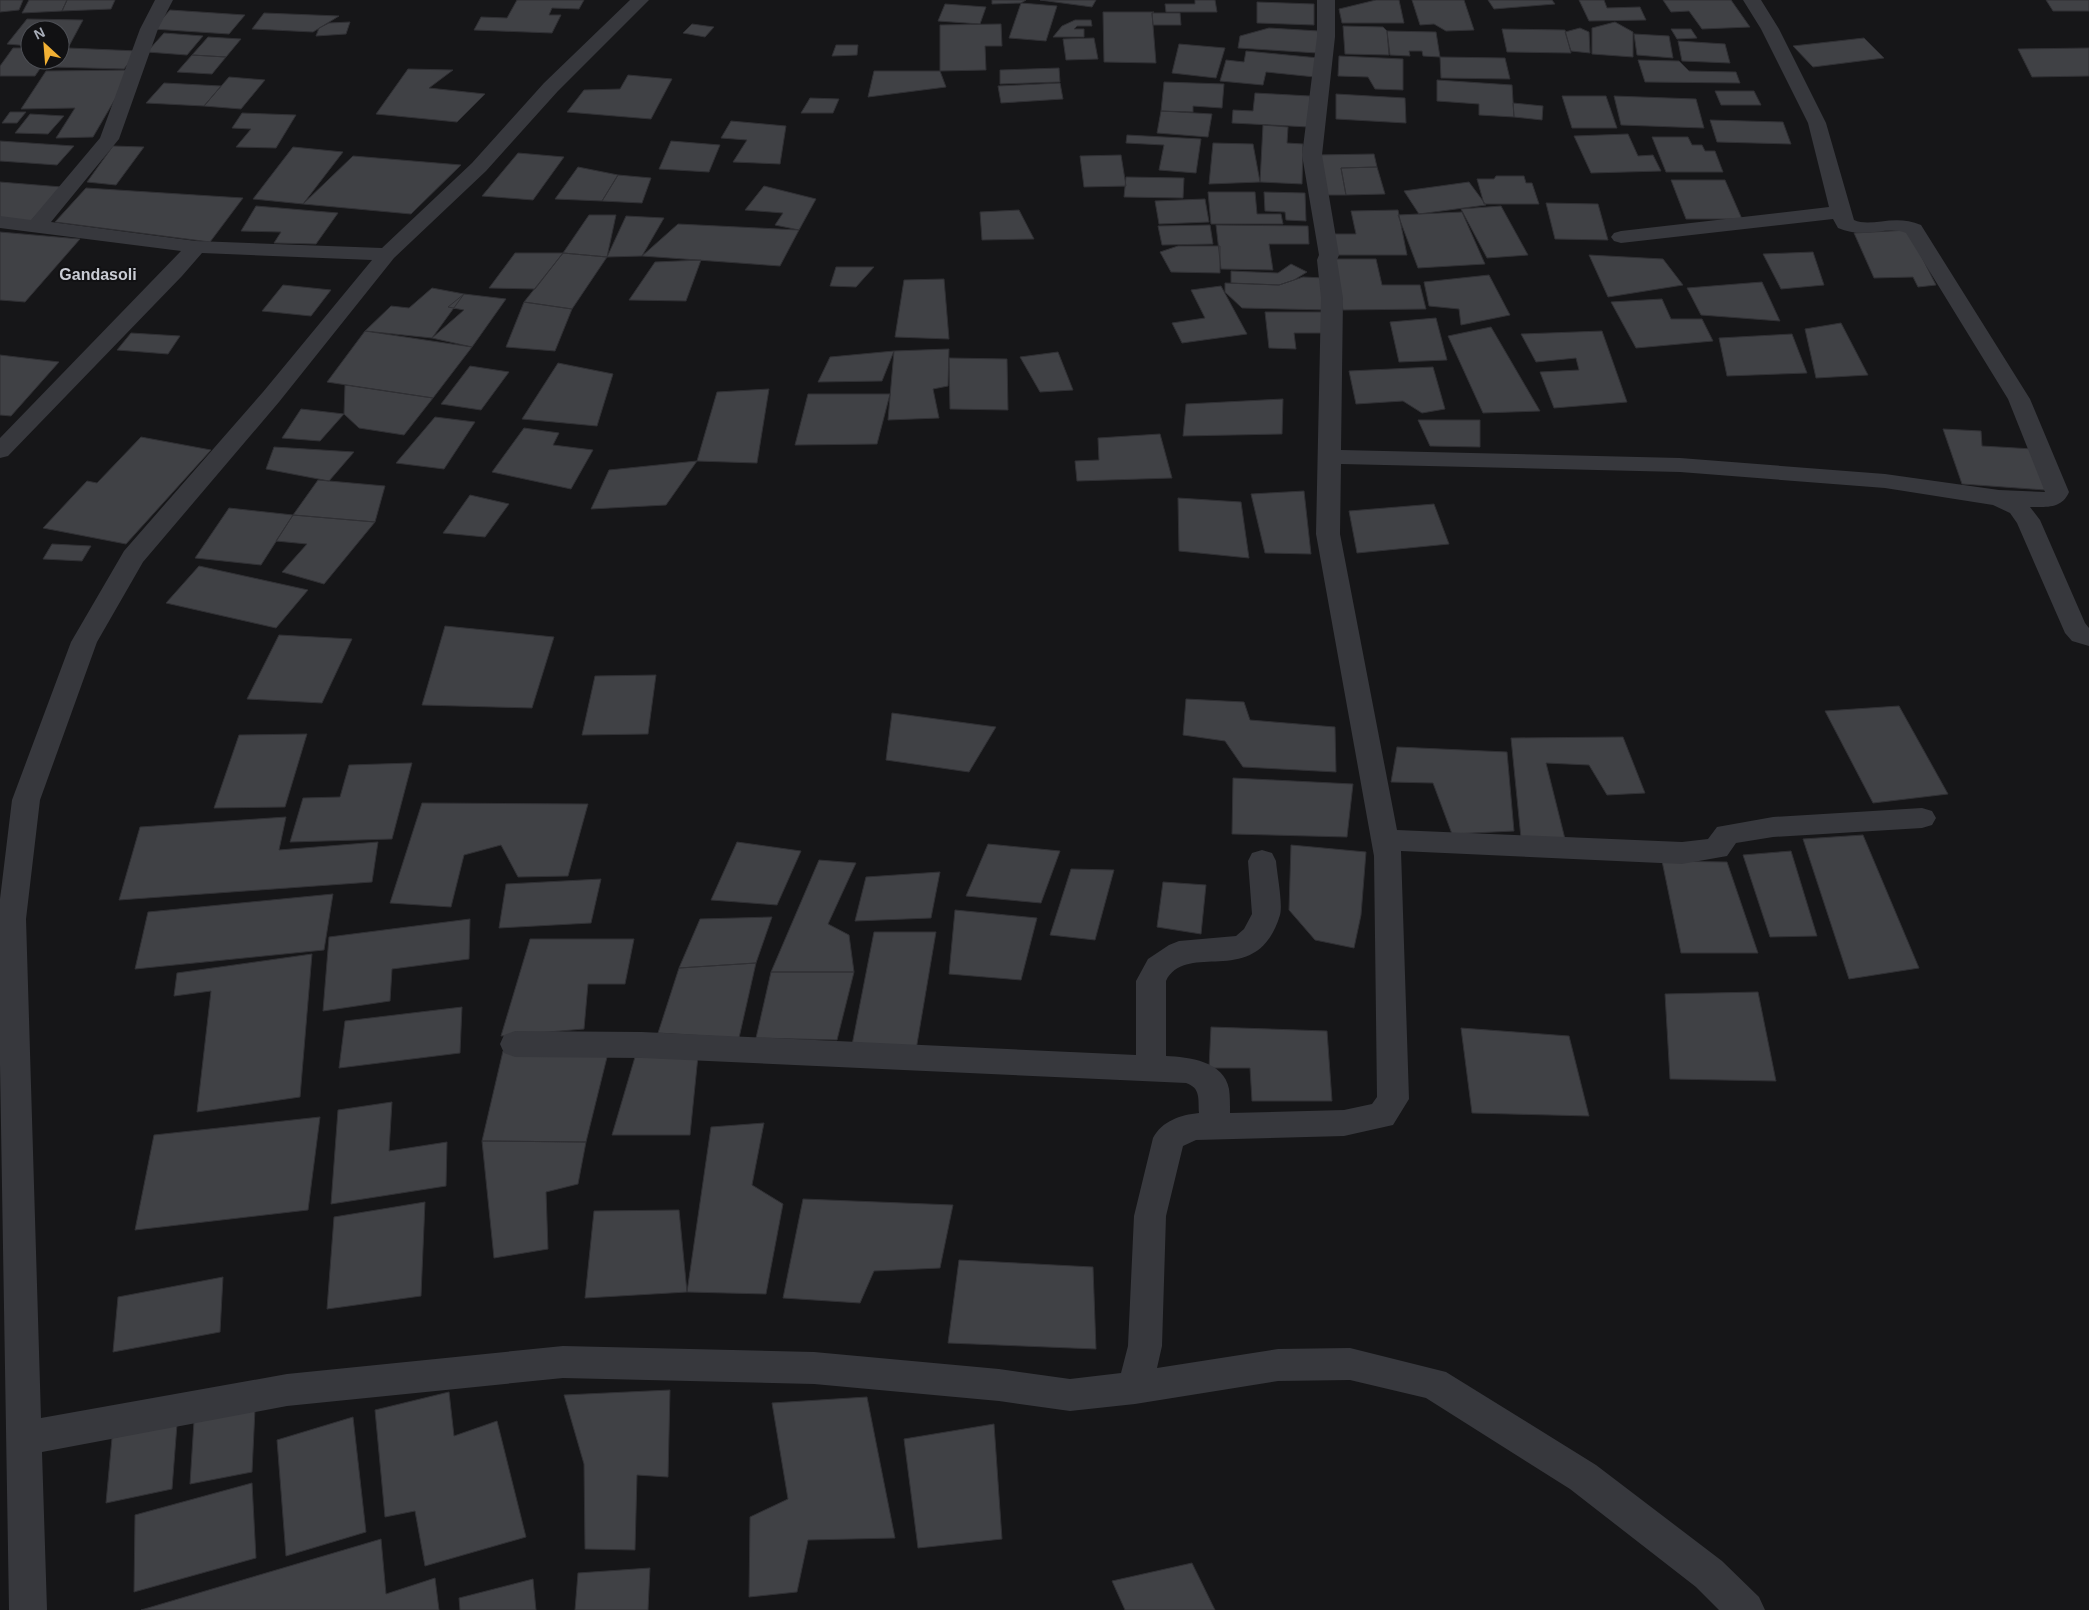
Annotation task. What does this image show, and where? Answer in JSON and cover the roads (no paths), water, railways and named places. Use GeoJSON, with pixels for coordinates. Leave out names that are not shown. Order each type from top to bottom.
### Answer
{"type":"FeatureCollection","features":[{"type":"Feature","properties":{"kind":"street"},"geometry":{"type":"LineString","coordinates":[[37,226],[109,139],[149,29],[164,0]]}},
{"type":"Feature","properties":{"kind":"street"},"geometry":{"type":"LineString","coordinates":[[28,1610],[12,919],[26,800],[84,642],[133,557],[271,397],[387,254],[479,167],[551,87],[640,0]]}},
{"type":"Feature","properties":{"kind":"street"},"geometry":{"type":"LineString","coordinates":[[1135,1388],[1145,1346],[1150,1216],[1169,1138],[1179,1131],[1196,1127],[1344,1123],[1382,1116],[1393,1099],[1388,856],[1328,534],[1332,298],[1327,260],[1329,255],[1312,155],[1326,37],[1326,0]]}},
{"type":"Feature","properties":{"kind":"street"},"geometry":{"type":"LineString","coordinates":[[1330,457],[1577,461],[1680,466],[1885,481],[1999,498],[2048,500],[2055,497],[2057,492],[2019,399],[1914,229],[1905,226],[1850,228],[1845,224],[1840,212],[1817,123],[1770,29],[1752,0]]}},
{"type":"Feature","properties":{"kind":"street"},"geometry":{"type":"LineString","coordinates":[[1620,237],[1840,212]]}},
{"type":"Feature","properties":{"kind":"street"},"geometry":{"type":"LineString","coordinates":[[0,222],[196,246],[387,254]]}},
{"type":"Feature","properties":{"kind":"street"},"geometry":{"type":"LineString","coordinates":[[0,451],[168,278],[196,246]]}},
{"type":"Feature","properties":{"kind":"street"},"geometry":{"type":"LineString","coordinates":[[1999,498],[2018,508],[2028,520],[2074,627],[2081,635],[2089,637]]}},
{"type":"Feature","properties":{"kind":"street"},"geometry":{"type":"LineString","coordinates":[[1384,840],[1682,853],[1717,848],[1727,834],[1772,827],[1922,818]]}},
{"type":"Feature","properties":{"kind":"street"},"geometry":{"type":"LineString","coordinates":[[1151,1068],[1151,981],[1154,974],[1158,967],[1179,953],[1243,947],[1254,937],[1266,914],[1262,861]]}},
{"type":"Feature","properties":{"kind":"street"},"geometry":{"type":"LineString","coordinates":[[515,1044],[642,1045],[1187,1070],[1206,1077],[1213,1086],[1215,1127]]}},
{"type":"Feature","properties":{"kind":"street"},"geometry":{"type":"LineString","coordinates":[[24,1438],[287,1390],[562,1362],[814,1368],[999,1386],[1070,1395],[1135,1388],[1278,1365],[1350,1364],[1434,1384],[1583,1477],[1709,1574],[1746,1610]]}},
{"type":"Feature","properties":{"kind":"district","name":"Gandasoli"},"geometry":{"type":"Point","coordinates":[98,274]}}]}
